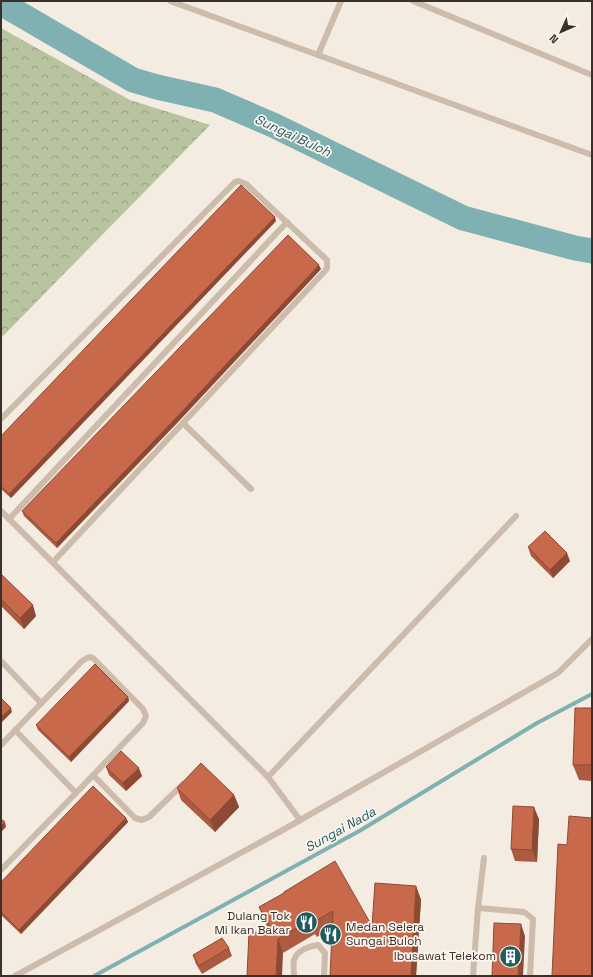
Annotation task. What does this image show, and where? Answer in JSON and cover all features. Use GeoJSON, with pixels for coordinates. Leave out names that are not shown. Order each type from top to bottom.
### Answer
{"type":"FeatureCollection","features":[{"type":"Feature","properties":{"kind":"lane"},"geometry":{"type":"LineString","coordinates":[[170,1],[592,155]]}},
{"type":"Feature","properties":{"kind":"lane"},"geometry":{"type":"LineString","coordinates":[[318,55],[341,1]]}},
{"type":"Feature","properties":{"kind":"lane"},"geometry":{"type":"LineString","coordinates":[[413,1],[592,75]]}},
{"type":"Feature","properties":{"kind":"lane"},"geometry":{"type":"LineString","coordinates":[[1,419],[232,184],[239,181],[246,184],[324,256],[328,264],[327,268],[53,562]]}},
{"type":"Feature","properties":{"kind":"lane"},"geometry":{"type":"LineString","coordinates":[[9,519],[287,222]]}},
{"type":"Feature","properties":{"kind":"lane"},"geometry":{"type":"LineString","coordinates":[[183,423],[251,489]]}},
{"type":"Feature","properties":{"kind":"lane"},"geometry":{"type":"LineString","coordinates":[[1,511],[268,777],[300,820]]}},
{"type":"Feature","properties":{"kind":"lane"},"geometry":{"type":"LineString","coordinates":[[268,777],[516,516]]}},
{"type":"Feature","properties":{"kind":"lane"},"geometry":{"type":"LineString","coordinates":[[15,976],[300,820],[558,673],[592,639]]}},
{"type":"Feature","properties":{"kind":"lane"},"geometry":{"type":"LineString","coordinates":[[1,745],[82,660],[89,658],[97,661],[143,709],[146,716],[144,723],[1,870]]}},
{"type":"Feature","properties":{"kind":"lane"},"geometry":{"type":"LineString","coordinates":[[1,661],[41,703]]}},
{"type":"Feature","properties":{"kind":"lane"},"geometry":{"type":"LineString","coordinates":[[16,730],[76,793]]}},
{"type":"Feature","properties":{"kind":"lane"},"geometry":{"type":"LineString","coordinates":[[93,775],[134,818],[142,820],[149,817],[185,781]]}},
{"type":"Feature","properties":{"kind":"lane"},"geometry":{"type":"LineString","coordinates":[[474,976],[478,908],[484,858]]}},
{"type":"Feature","properties":{"kind":"lane"},"geometry":{"type":"LineString","coordinates":[[478,908],[524,912],[533,919],[530,976]]}},
{"type":"Feature","properties":{"kind":"lane"},"geometry":{"type":"LineString","coordinates":[[294,976],[294,959],[299,952],[318,945],[325,953],[324,976]]}},
{"type":"Feature","properties":{"kind":"green space"},"geometry":{"type":"Polygon","coordinates":[[[1,28],[130,100],[210,125],[1,338],[1,28]]]}},
{"type":"Feature","properties":{"kind":"building"},"geometry":{"type":"Polygon","coordinates":[[[241,185],[275,217],[9,494],[1,486],[1,436],[241,185]]]}},
{"type":"Feature","properties":{"kind":"building"},"geometry":{"type":"Polygon","coordinates":[[[288,235],[319,265],[175,419],[56,543],[22,511],[288,235]]]}},
{"type":"Feature","properties":{"kind":"building"},"geometry":{"type":"Polygon","coordinates":[[[545,531],[567,553],[550,570],[528,547],[545,531]]]}},
{"type":"Feature","properties":{"kind":"building"},"geometry":{"type":"Polygon","coordinates":[[[1,574],[33,605],[20,618],[1,599],[1,574]]]}},
{"type":"Feature","properties":{"kind":"building"},"geometry":{"type":"Polygon","coordinates":[[[95,664],[128,697],[69,757],[36,725],[95,664]]]}},
{"type":"Feature","properties":{"kind":"building"},"geometry":{"type":"Polygon","coordinates":[[[1,698],[11,708],[1,717],[1,698]]]}},
{"type":"Feature","properties":{"kind":"building"},"geometry":{"type":"Polygon","coordinates":[[[575,708],[592,708],[592,765],[573,765],[575,708]]]}},
{"type":"Feature","properties":{"kind":"building"},"geometry":{"type":"Polygon","coordinates":[[[121,751],[139,768],[123,783],[106,767],[121,751]]]}},
{"type":"Feature","properties":{"kind":"building"},"geometry":{"type":"Polygon","coordinates":[[[201,763],[234,795],[210,820],[177,788],[201,763]]]}},
{"type":"Feature","properties":{"kind":"building"},"geometry":{"type":"Polygon","coordinates":[[[93,786],[126,818],[19,930],[1,912],[1,882],[93,786]]]}},
{"type":"Feature","properties":{"kind":"building"},"geometry":{"type":"Polygon","coordinates":[[[513,806],[534,807],[532,850],[511,849],[513,806]]]}},
{"type":"Feature","properties":{"kind":"building"},"geometry":{"type":"Polygon","coordinates":[[[569,816],[592,818],[592,976],[552,976],[558,844],[567,845],[569,816]]]}},
{"type":"Feature","properties":{"kind":"building"},"geometry":{"type":"Polygon","coordinates":[[[1,819],[5,822],[1,826],[1,819]]]}},
{"type":"Feature","properties":{"kind":"building"},"geometry":{"type":"Polygon","coordinates":[[[335,861],[372,926],[375,883],[416,886],[411,976],[330,976],[333,911],[312,923],[310,920],[278,939],[276,976],[247,976],[249,932],[274,933],[259,907],[335,861]]]}},
{"type":"Feature","properties":{"kind":"building","name":"Ibusawat Telekom"},"geometry":{"type":"Polygon","coordinates":[[[494,923],[521,924],[518,976],[492,976],[494,923]]]}},
{"type":"Feature","properties":{"kind":"building"},"geometry":{"type":"Polygon","coordinates":[[[222,938],[229,948],[199,966],[193,955],[222,938]]]}},
{"type":"Feature","properties":{"kind":"waterway","name":"Sungai Buloh"},"geometry":{"type":"LineString","coordinates":[[1,3],[133,80],[215,100],[273,125],[463,218],[575,248],[592,251]]}},
{"type":"Feature","properties":{"kind":"waterway","name":"Sungai Nada"},"geometry":{"type":"LineString","coordinates":[[94,976],[361,830],[537,723],[592,694]]}},
{"type":"Feature","properties":{"kind":"place","name":"Dulang Tok Mi Ikan Bakar"},"geometry":{"type":"Point","coordinates":[306,923]}},
{"type":"Feature","properties":{"kind":"place","name":"Medan Selera Sungai Buloh"},"geometry":{"type":"Point","coordinates":[330,934]}},
{"type":"Feature","properties":{"kind":"place","name":"Ibusawat Telekom"},"geometry":{"type":"Point","coordinates":[511,956]}}]}
